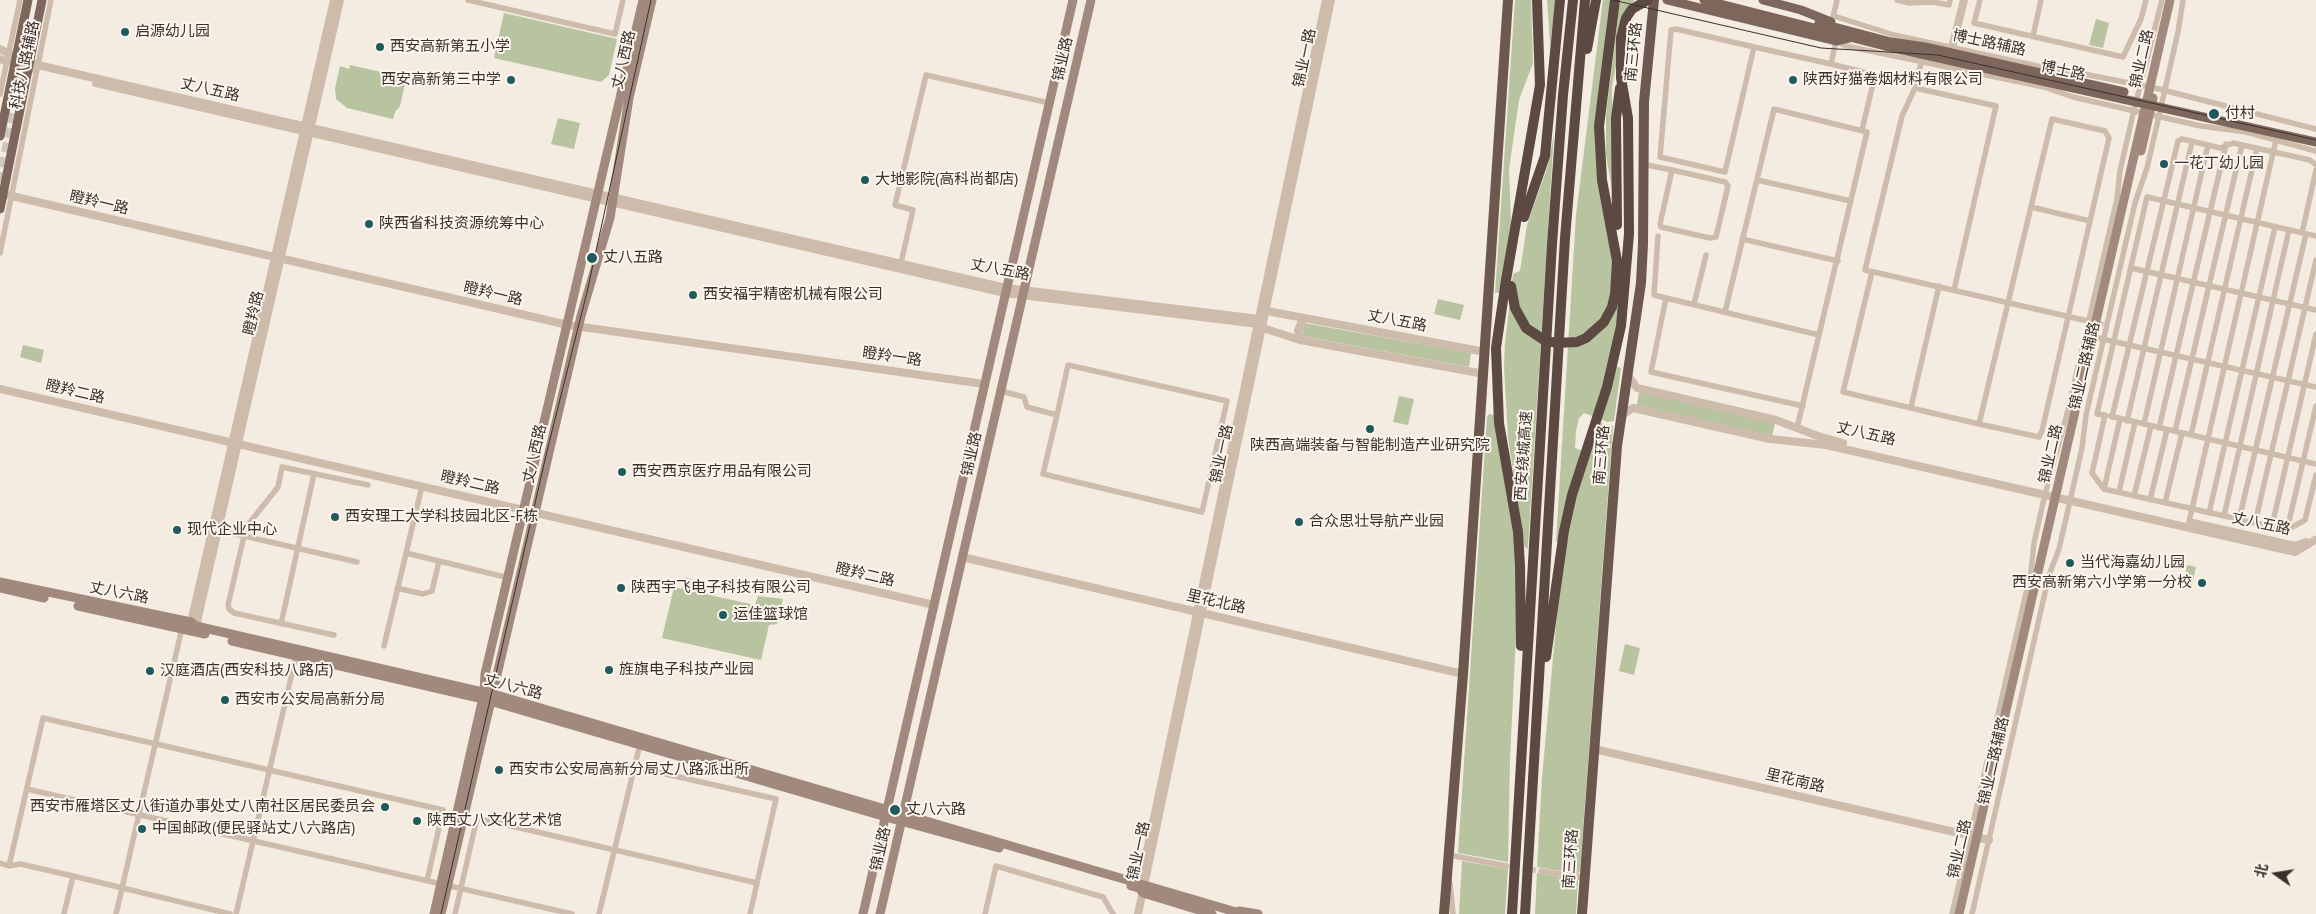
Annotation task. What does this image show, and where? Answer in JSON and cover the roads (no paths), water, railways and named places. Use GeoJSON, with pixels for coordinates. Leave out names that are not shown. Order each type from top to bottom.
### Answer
{"type":"FeatureCollection","features":[{"type":"Feature","properties":{"kind":"highway"},"geometry":{"type":"LineString","coordinates":[[1444,914],[1463,674],[1508,0]]}},
{"type":"Feature","properties":{"kind":"highway"},"geometry":{"type":"LineString","coordinates":[[1537,0],[1540,84]]}},
{"type":"Feature","properties":{"kind":"highway"},"geometry":{"type":"LineString","coordinates":[[1524,694],[1518,532],[1498,422],[1496,348],[1540,84],[1543,0]]}},
{"type":"Feature","properties":{"kind":"highway"},"geometry":{"type":"LineString","coordinates":[[1560,0],[1545,156],[1540,174],[1525,210],[1508,283],[1514,308],[1526,328],[1544,340],[1556,343],[1577,342],[1586,338],[1604,322],[1612,307],[1615,294],[1617,258],[1616,118],[1621,78],[1623,28],[1632,9],[1648,0]]}},
{"type":"Feature","properties":{"kind":"highway","name":"西安绕城高速"},"geometry":{"type":"LineString","coordinates":[[1512,914],[1554,224],[1573,0]]}},
{"type":"Feature","properties":{"kind":"highway","name":"西安绕城高速"},"geometry":{"type":"LineString","coordinates":[[1526,914],[1540,695],[1541,633],[1574,119],[1586,0]]}},
{"type":"Feature","properties":{"kind":"highway"},"geometry":{"type":"LineString","coordinates":[[1574,119],[1596,0]]}},
{"type":"Feature","properties":{"kind":"highway"},"geometry":{"type":"LineString","coordinates":[[1615,0],[1601,103],[1599,135],[1602,180],[1617,258]]}},
{"type":"Feature","properties":{"kind":"highway","name":"南三环路"},"geometry":{"type":"LineString","coordinates":[[1582,914],[1621,416],[1640,283],[1643,244],[1642,164],[1644,102],[1654,0]]}},
{"type":"Feature","properties":{"kind":"highway"},"geometry":{"type":"LineString","coordinates":[[1540,695],[1564,531],[1572,496],[1607,387],[1621,326],[1628,259],[1628,118],[1621,78]]}},
{"type":"Feature","properties":{"kind":"highway"},"geometry":{"type":"LineString","coordinates":[[1512,268],[1514,240]]}},
{"type":"Feature","properties":{"kind":"main road"},"geometry":{"type":"LineString","coordinates":[[0,136],[9,59],[28,0]]}},
{"type":"Feature","properties":{"kind":"main road"},"geometry":{"type":"LineString","coordinates":[[0,209],[7,195],[16,126],[33,66],[42,0]]}},
{"type":"Feature","properties":{"kind":"main road","name":"丈八西路"},"geometry":{"type":"LineString","coordinates":[[488,697],[485,674],[643,0]]}},
{"type":"Feature","properties":{"kind":"main road","name":"丈八西路"},"geometry":{"type":"LineString","coordinates":[[434,914],[444,885],[488,697],[536,512],[579,327],[613,199],[629,98],[652,0]]}},
{"type":"Feature","properties":{"kind":"main road","name":"锦业路"},"geometry":{"type":"LineString","coordinates":[[864,914],[1073,0]]}},
{"type":"Feature","properties":{"kind":"main road","name":"锦业路"},"geometry":{"type":"LineString","coordinates":[[880,914],[1091,0]]}},
{"type":"Feature","properties":{"kind":"main road"},"geometry":{"type":"LineString","coordinates":[[1667,0],[1836,41],[1849,34],[1833,19],[1763,0]]}},
{"type":"Feature","properties":{"kind":"main road"},"geometry":{"type":"LineString","coordinates":[[1704,0],[1806,23]]}},
{"type":"Feature","properties":{"kind":"main road"},"geometry":{"type":"LineString","coordinates":[[1727,0],[1806,23]]}},
{"type":"Feature","properties":{"kind":"main road","name":"锦业二路"},"geometry":{"type":"LineString","coordinates":[[2154,102],[2170,0]]}},
{"type":"Feature","properties":{"kind":"main road","name":"锦业二路"},"geometry":{"type":"LineString","coordinates":[[2062,496],[2095,323],[2154,102],[2176,0]]}},
{"type":"Feature","properties":{"kind":"main road","name":"博士路"},"geometry":{"type":"LineString","coordinates":[[1806,23],[2137,98],[2316,142]]}},
{"type":"Feature","properties":{"kind":"main road","name":"博士路"},"geometry":{"type":"LineString","coordinates":[[1849,34],[1922,57],[2137,98]]}},
{"type":"Feature","properties":{"kind":"main road","name":"博士路"},"geometry":{"type":"LineString","coordinates":[[2154,102],[2316,136]]}},
{"type":"Feature","properties":{"kind":"main road"},"geometry":{"type":"LineString","coordinates":[[3,123],[16,126]]}},
{"type":"Feature","properties":{"kind":"main road","name":"锦业二路"},"geometry":{"type":"LineString","coordinates":[[1959,914],[2100,339],[2095,323]]}},
{"type":"Feature","properties":{"kind":"main road","name":"丈八六路"},"geometry":{"type":"LineString","coordinates":[[0,582],[488,697],[887,814]]}},
{"type":"Feature","properties":{"kind":"main road","name":"丈八六路"},"geometry":{"type":"LineString","coordinates":[[0,588],[189,627],[296,656],[488,697],[640,744],[887,814],[902,816],[1142,888],[1226,908],[1243,914]]}},
{"type":"Feature","properties":{"kind":"main road","name":"锦业二路"},"geometry":{"type":"LineString","coordinates":[[1965,914],[1979,838]]}},
{"type":"Feature","properties":{"kind":"main road","name":"丈八西路"},"geometry":{"type":"LineString","coordinates":[[441,914],[444,885]]}},
{"type":"Feature","properties":{"kind":"main road","name":"丈八六路"},"geometry":{"type":"LineString","coordinates":[[1142,888],[1212,914]]}},
{"type":"Feature","properties":{"kind":"main road"},"geometry":{"type":"LineString","coordinates":[[1226,908],[1258,914]]}},
{"type":"Feature","properties":{"kind":"street","name":"科技八路辅路"},"geometry":{"type":"LineString","coordinates":[[0,94],[9,59],[20,0]]}},
{"type":"Feature","properties":{"kind":"street","name":"科技八路辅路"},"geometry":{"type":"LineString","coordinates":[[0,253],[7,195],[33,66],[51,0]]}},
{"type":"Feature","properties":{"kind":"street","name":"瞪羚路"},"geometry":{"type":"LineString","coordinates":[[189,627],[278,259],[334,0]]}},
{"type":"Feature","properties":{"kind":"street","name":"瞪羚路"},"geometry":{"type":"LineString","coordinates":[[307,129],[340,0]]}},
{"type":"Feature","properties":{"kind":"street"},"geometry":{"type":"LineString","coordinates":[[468,0],[615,34],[623,0]]}},
{"type":"Feature","properties":{"kind":"street","name":"锦业一路"},"geometry":{"type":"LineString","coordinates":[[1138,914],[1326,0]]}},
{"type":"Feature","properties":{"kind":"street","name":"锦业一路"},"geometry":{"type":"LineString","coordinates":[[1267,311],[1332,0]]}},
{"type":"Feature","properties":{"kind":"street"},"geometry":{"type":"LineString","coordinates":[[1833,19],[1837,0]]}},
{"type":"Feature","properties":{"kind":"street"},"geometry":{"type":"LineString","coordinates":[[1897,0],[1909,3],[1934,2],[1949,5],[1950,0]]}},
{"type":"Feature","properties":{"kind":"street"},"geometry":{"type":"LineString","coordinates":[[1952,48],[1964,0]]}},
{"type":"Feature","properties":{"kind":"street"},"geometry":{"type":"LineString","coordinates":[[1980,0],[1974,23],[2123,57],[2141,19],[2144,0]]}},
{"type":"Feature","properties":{"kind":"street"},"geometry":{"type":"LineString","coordinates":[[2033,36],[2041,0]]}},
{"type":"Feature","properties":{"kind":"street","name":"锦业二路辅路"},"geometry":{"type":"LineString","coordinates":[[1972,914],[1979,838],[2031,571],[2034,543],[2067,414],[2095,323],[2120,171],[2162,0]]}},
{"type":"Feature","properties":{"kind":"street","name":"锦业二路辅路"},"geometry":{"type":"LineString","coordinates":[[2100,339],[2135,203],[2147,168],[2154,102],[2178,32],[2183,0]]}},
{"type":"Feature","properties":{"kind":"street","name":"博士路辅路"},"geometry":{"type":"LineString","coordinates":[[1833,19],[1952,48],[2154,102],[2316,129]]}},
{"type":"Feature","properties":{"kind":"street"},"geometry":{"type":"LineString","coordinates":[[1754,47],[1725,172],[1660,157],[1671,30],[1676,29],[1831,64],[1875,75],[1862,130]]}},
{"type":"Feature","properties":{"kind":"street"},"geometry":{"type":"LineString","coordinates":[[1831,64],[1836,41],[1846,46],[1922,57],[1915,88],[1902,116],[1865,270],[2095,323]]}},
{"type":"Feature","properties":{"kind":"street","name":"丈八五路"},"geometry":{"type":"LineString","coordinates":[[0,49],[9,59],[33,66],[596,196],[901,263],[1006,290]]}},
{"type":"Feature","properties":{"kind":"street"},"geometry":{"type":"LineString","coordinates":[[901,263],[913,210],[895,205],[926,75],[1049,104]]}},
{"type":"Feature","properties":{"kind":"street"},"geometry":{"type":"LineString","coordinates":[[1915,88],[1996,106],[1954,290]]}},
{"type":"Feature","properties":{"kind":"street","name":"博士路辅路"},"geometry":{"type":"LineString","coordinates":[[2154,102],[2316,151]]}},
{"type":"Feature","properties":{"kind":"street"},"geometry":{"type":"LineString","coordinates":[[1725,312],[1774,109],[1868,132],[1798,428]]}},
{"type":"Feature","properties":{"kind":"street"},"geometry":{"type":"LineString","coordinates":[[1872,272],[1843,392],[1911,407],[1980,424],[2039,437],[2069,316],[2109,138],[2106,131],[2052,119],[1980,424]]}},
{"type":"Feature","properties":{"kind":"street"},"geometry":{"type":"LineString","coordinates":[[2316,165],[2310,160],[2233,142],[2220,148],[2182,139],[2178,141],[2129,345],[2092,473],[2104,489],[2287,530],[2305,520],[2316,475]]}},
{"type":"Feature","properties":{"kind":"street"},"geometry":{"type":"LineString","coordinates":[[2189,522],[2276,140]]}},
{"type":"Feature","properties":{"kind":"street"},"geometry":{"type":"LineString","coordinates":[[2104,489],[2144,348],[2192,142]]}},
{"type":"Feature","properties":{"kind":"street"},"geometry":{"type":"LineString","coordinates":[[2160,428],[2226,144]]}},
{"type":"Feature","properties":{"kind":"street"},"geometry":{"type":"LineString","coordinates":[[2144,424],[2208,145]]}},
{"type":"Feature","properties":{"kind":"street"},"geometry":{"type":"LineString","coordinates":[[2165,503],[2192,359],[2242,145]]}},
{"type":"Feature","properties":{"kind":"street"},"geometry":{"type":"LineString","coordinates":[[2190,435],[2257,148]]}},
{"type":"Feature","properties":{"kind":"street"},"geometry":{"type":"LineString","coordinates":[[1642,164],[1672,170],[1725,182],[1728,186],[1716,237],[1710,238],[1661,227],[1660,224],[1672,170]]}},
{"type":"Feature","properties":{"kind":"street"},"geometry":{"type":"LineString","coordinates":[[2239,520],[2289,304],[2316,170]]}},
{"type":"Feature","properties":{"kind":"street"},"geometry":{"type":"LineString","coordinates":[[1757,180],[1851,201]]}},
{"type":"Feature","properties":{"kind":"street","name":"瞪羚一路"},"geometry":{"type":"LineString","coordinates":[[7,195],[568,325],[984,384]]}},
{"type":"Feature","properties":{"kind":"street"},"geometry":{"type":"LineString","coordinates":[[2316,236],[2148,197],[2097,414],[2316,464]]}},
{"type":"Feature","properties":{"kind":"street","name":"丈八五路"},"geometry":{"type":"LineString","coordinates":[[613,199],[1006,290],[1260,324],[1300,340],[1484,374]]}},
{"type":"Feature","properties":{"kind":"street"},"geometry":{"type":"LineString","coordinates":[[2031,207],[2090,221]]}},
{"type":"Feature","properties":{"kind":"street"},"geometry":{"type":"LineString","coordinates":[[2209,513],[2275,227]]}},
{"type":"Feature","properties":{"kind":"street"},"geometry":{"type":"LineString","coordinates":[[2224,516],[2289,230]]}},
{"type":"Feature","properties":{"kind":"street"},"geometry":{"type":"LineString","coordinates":[[1658,236],[1654,295],[1819,336]]}},
{"type":"Feature","properties":{"kind":"street"},"geometry":{"type":"LineString","coordinates":[[1742,239],[1838,260]]}},
{"type":"Feature","properties":{"kind":"street"},"geometry":{"type":"LineString","coordinates":[[1694,304],[1706,255]]}},
{"type":"Feature","properties":{"kind":"street"},"geometry":{"type":"LineString","coordinates":[[2255,523],[2316,260]]}},
{"type":"Feature","properties":{"kind":"street"},"geometry":{"type":"LineString","coordinates":[[2131,268],[2316,310]]}},
{"type":"Feature","properties":{"kind":"street"},"geometry":{"type":"LineString","coordinates":[[1911,407],[1939,286]]}},
{"type":"Feature","properties":{"kind":"street"},"geometry":{"type":"LineString","coordinates":[[1666,298],[1651,372],[1803,406]]}},
{"type":"Feature","properties":{"kind":"street","name":"丈八五路"},"geometry":{"type":"LineString","coordinates":[[1267,311],[1485,352]]}},
{"type":"Feature","properties":{"kind":"street"},"geometry":{"type":"LineString","coordinates":[[1260,324],[1267,311]]}},
{"type":"Feature","properties":{"kind":"street"},"geometry":{"type":"LineString","coordinates":[[1300,340],[1298,331],[1303,318]]}},
{"type":"Feature","properties":{"kind":"street"},"geometry":{"type":"LineString","coordinates":[[2272,526],[2316,334]]}},
{"type":"Feature","properties":{"kind":"street"},"geometry":{"type":"LineString","coordinates":[[2100,339],[2316,388]]}},
{"type":"Feature","properties":{"kind":"street"},"geometry":{"type":"LineString","coordinates":[[1068,365],[1228,401],[1202,512],[1043,474],[1057,415],[1068,365]]}},
{"type":"Feature","properties":{"kind":"street","name":"丈八五路"},"geometry":{"type":"LineString","coordinates":[[1627,374],[1637,388],[1776,420],[1832,441],[2296,552],[2316,537]]}},
{"type":"Feature","properties":{"kind":"street","name":"瞪羚二路"},"geometry":{"type":"LineString","coordinates":[[0,389],[934,605]]}},
{"type":"Feature","properties":{"kind":"street"},"geometry":{"type":"LineString","coordinates":[[1001,391],[1024,396],[1026,407],[1057,415]]}},
{"type":"Feature","properties":{"kind":"street"},"geometry":{"type":"LineString","coordinates":[[2287,530],[2316,406]]}},
{"type":"Feature","properties":{"kind":"street","name":"丈八五路"},"geometry":{"type":"LineString","coordinates":[[1621,416],[1633,408],[1770,440],[1826,445],[2046,492]]}},
{"type":"Feature","properties":{"kind":"street"},"geometry":{"type":"LineString","coordinates":[[2119,492],[2136,422]]}},
{"type":"Feature","properties":{"kind":"street"},"geometry":{"type":"LineString","coordinates":[[2134,496],[2150,426]]}},
{"type":"Feature","properties":{"kind":"street"},"geometry":{"type":"LineString","coordinates":[[2150,500],[2167,430]]}},
{"type":"Feature","properties":{"kind":"street","name":"瞪羚路"},"geometry":{"type":"LineString","coordinates":[[189,627],[218,530],[235,443]]}},
{"type":"Feature","properties":{"kind":"street"},"geometry":{"type":"LineString","coordinates":[[334,635],[234,614],[228,605],[247,526],[278,486],[282,467],[368,486]]}},
{"type":"Feature","properties":{"kind":"street"},"geometry":{"type":"LineString","coordinates":[[281,624],[314,474]]}},
{"type":"Feature","properties":{"kind":"street"},"geometry":{"type":"LineString","coordinates":[[384,646],[422,486]]}},
{"type":"Feature","properties":{"kind":"street","name":"丈八五路"},"geometry":{"type":"LineString","coordinates":[[2062,496],[2295,546],[2316,537]]}},
{"type":"Feature","properties":{"kind":"street","name":"锦业二路辅路"},"geometry":{"type":"LineString","coordinates":[[1952,914],[1979,838],[2049,575],[2059,549],[2062,496]]}},
{"type":"Feature","properties":{"kind":"street"},"geometry":{"type":"LineString","coordinates":[[218,530],[357,562]]}},
{"type":"Feature","properties":{"kind":"street"},"geometry":{"type":"LineString","coordinates":[[406,553],[505,577]]}},
{"type":"Feature","properties":{"kind":"street","name":"里花北路"},"geometry":{"type":"LineString","coordinates":[[962,557],[1463,674]]}},
{"type":"Feature","properties":{"kind":"street"},"geometry":{"type":"LineString","coordinates":[[397,588],[423,594],[432,591],[439,561]]}},
{"type":"Feature","properties":{"kind":"street"},"geometry":{"type":"LineString","coordinates":[[116,914],[156,744],[189,627]]}},
{"type":"Feature","properties":{"kind":"street"},"geometry":{"type":"LineString","coordinates":[[236,914],[296,656]]}},
{"type":"Feature","properties":{"kind":"street"},"geometry":{"type":"LineString","coordinates":[[9,866],[43,718],[443,810],[427,880]]}},
{"type":"Feature","properties":{"kind":"street"},"geometry":{"type":"LineString","coordinates":[[600,914],[640,744]]}},
{"type":"Feature","properties":{"kind":"street","name":"里花南路"},"geometry":{"type":"LineString","coordinates":[[1594,749],[1979,838]]}},
{"type":"Feature","properties":{"kind":"street"},"geometry":{"type":"LineString","coordinates":[[635,767],[776,799],[750,914]]}},
{"type":"Feature","properties":{"kind":"street"},"geometry":{"type":"LineString","coordinates":[[27,789],[572,914]]}},
{"type":"Feature","properties":{"kind":"street"},"geometry":{"type":"LineString","coordinates":[[455,914],[477,818],[757,883]]}},
{"type":"Feature","properties":{"kind":"street"},"geometry":{"type":"LineString","coordinates":[[1453,914],[1449,859],[1507,866]]}},
{"type":"Feature","properties":{"kind":"street"},"geometry":{"type":"LineString","coordinates":[[0,863],[9,866],[20,864],[230,914]]}},
{"type":"Feature","properties":{"kind":"street"},"geometry":{"type":"LineString","coordinates":[[985,914],[996,866],[1103,897],[1114,914]]}},
{"type":"Feature","properties":{"kind":"street"},"geometry":{"type":"LineString","coordinates":[[1541,871],[1585,878]]}},
{"type":"Feature","properties":{"kind":"street"},"geometry":{"type":"LineString","coordinates":[[64,914],[73,876]]}},
{"type":"Feature","properties":{"kind":"street","name":"锦业一路"},"geometry":{"type":"LineString","coordinates":[[1133,914],[1142,888]]}},
{"type":"Feature","properties":{"kind":"tunnel"},"geometry":{"type":"LineString","coordinates":[[0,182],[33,22]]}},
{"type":"Feature","properties":{"kind":"tunnel"},"geometry":{"type":"LineString","coordinates":[[1514,867],[1541,871]]}},
{"type":"Feature","properties":{"kind":"tram line"},"geometry":{"type":"LineString","coordinates":[[441,914],[547,451],[587,292],[651,0]]}},
{"type":"Feature","properties":{"kind":"tram line"},"geometry":{"type":"LineString","coordinates":[[1613,0],[1821,48],[1938,55],[2316,140]]}},
{"type":"Feature","properties":{"kind":"place","name":"启源幼儿园"},"geometry":{"type":"Point","coordinates":[125,32]}},
{"type":"Feature","properties":{"kind":"place","name":"西安高新第五小学"},"geometry":{"type":"Point","coordinates":[380,47]}},
{"type":"Feature","properties":{"kind":"place","name":"西安高新第三中学"},"geometry":{"type":"Point","coordinates":[511,80]}},
{"type":"Feature","properties":{"kind":"place","name":"陕西好猫卷烟材料有限公司"},"geometry":{"type":"Point","coordinates":[1793,80]}},
{"type":"Feature","properties":{"kind":"place","name":"付村"},"geometry":{"type":"Point","coordinates":[2214,114]}},
{"type":"Feature","properties":{"kind":"place","name":"一花丁幼儿园"},"geometry":{"type":"Point","coordinates":[2164,164]}},
{"type":"Feature","properties":{"kind":"place","name":"大地影院(高科尚都店)"},"geometry":{"type":"Point","coordinates":[865,180]}},
{"type":"Feature","properties":{"kind":"place","name":"陕西省科技资源统筹中心"},"geometry":{"type":"Point","coordinates":[369,224]}},
{"type":"Feature","properties":{"kind":"place","name":"丈八五路"},"geometry":{"type":"Point","coordinates":[592,258]}},
{"type":"Feature","properties":{"kind":"place","name":"西安福宇精密机械有限公司"},"geometry":{"type":"Point","coordinates":[693,295]}},
{"type":"Feature","properties":{"kind":"place","name":"陕西高端装备与智能制造产业研究院"},"geometry":{"type":"Point","coordinates":[1370,429]}},
{"type":"Feature","properties":{"kind":"place","name":"西安西京医疗用品有限公司"},"geometry":{"type":"Point","coordinates":[622,472]}},
{"type":"Feature","properties":{"kind":"place","name":"西安理工大学科技园北区-F栋"},"geometry":{"type":"Point","coordinates":[335,517]}},
{"type":"Feature","properties":{"kind":"place","name":"合众思壮导航产业园"},"geometry":{"type":"Point","coordinates":[1299,522]}},
{"type":"Feature","properties":{"kind":"place","name":"现代企业中心"},"geometry":{"type":"Point","coordinates":[177,530]}},
{"type":"Feature","properties":{"kind":"place","name":"当代海嘉幼儿园"},"geometry":{"type":"Point","coordinates":[2070,563]}},
{"type":"Feature","properties":{"kind":"place","name":"西安高新第六小学第一分校"},"geometry":{"type":"Point","coordinates":[2202,583]}},
{"type":"Feature","properties":{"kind":"place","name":"陕西宇飞电子科技有限公司"},"geometry":{"type":"Point","coordinates":[621,588]}},
{"type":"Feature","properties":{"kind":"place","name":"运佳篮球馆"},"geometry":{"type":"Point","coordinates":[723,615]}},
{"type":"Feature","properties":{"kind":"place","name":"旌旗电子科技产业园"},"geometry":{"type":"Point","coordinates":[609,670]}},
{"type":"Feature","properties":{"kind":"place","name":"汉庭酒店(西安科技八路店)"},"geometry":{"type":"Point","coordinates":[150,671]}},
{"type":"Feature","properties":{"kind":"place","name":"西安市公安局高新分局"},"geometry":{"type":"Point","coordinates":[225,700]}},
{"type":"Feature","properties":{"kind":"place","name":"西安市公安局高新分局丈八路派出所"},"geometry":{"type":"Point","coordinates":[499,770]}},
{"type":"Feature","properties":{"kind":"place","name":"西安市雁塔区丈八街道办事处丈八南社区居民委员会"},"geometry":{"type":"Point","coordinates":[385,807]}},
{"type":"Feature","properties":{"kind":"place","name":"丈八六路"},"geometry":{"type":"Point","coordinates":[895,810]}},
{"type":"Feature","properties":{"kind":"place","name":"陕西丈八文化艺术馆"},"geometry":{"type":"Point","coordinates":[417,821]}},
{"type":"Feature","properties":{"kind":"place","name":"中国邮政(便民驿站丈八六路店)"},"geometry":{"type":"Point","coordinates":[142,829]}}]}
